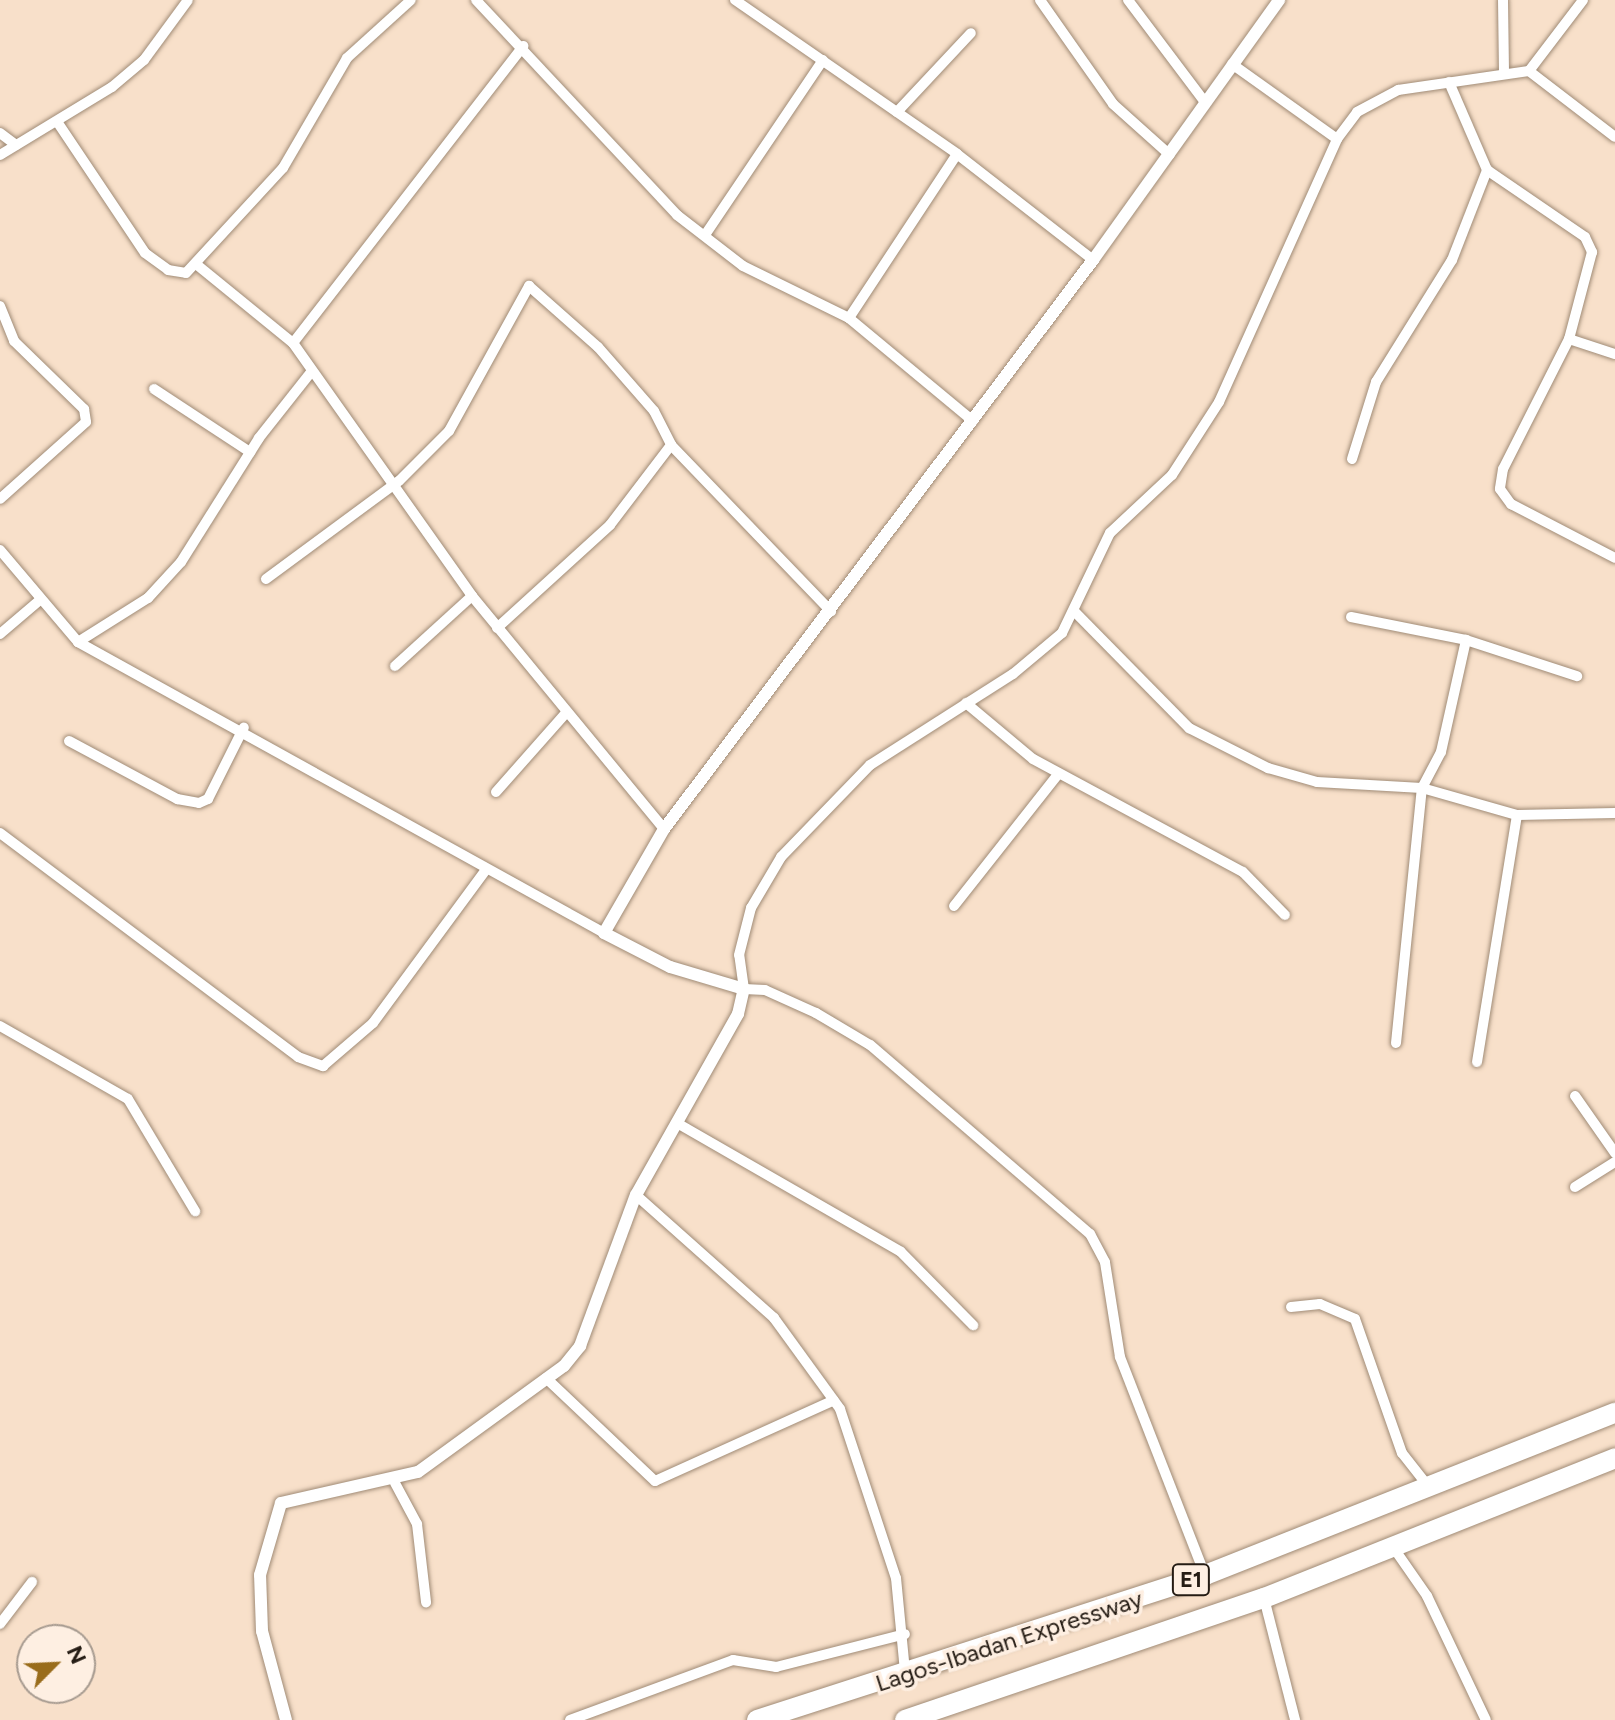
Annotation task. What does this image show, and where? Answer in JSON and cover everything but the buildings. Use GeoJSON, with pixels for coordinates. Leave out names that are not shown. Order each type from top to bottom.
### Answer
{"type":"FeatureCollection","features":[{"type":"Feature","properties":{"kind":"highway","name":"Lagos-Ibadan Expressway"},"geometry":{"type":"LineString","coordinates":[[757,1720],[905,1676],[1205,1575],[1615,1413]]}},
{"type":"Feature","properties":{"kind":"highway","name":"Lagos-Ibadan Expressway"},"geometry":{"type":"LineString","coordinates":[[905,1720],[1264,1598],[1615,1458]]}},
{"type":"Feature","properties":{"kind":"street"},"geometry":{"type":"LineString","coordinates":[[0,155],[58,123],[144,60],[188,0]]}},
{"type":"Feature","properties":{"kind":"street"},"geometry":{"type":"LineString","coordinates":[[58,123],[145,253],[168,270],[186,273],[283,168],[347,58],[411,0]]}},
{"type":"Feature","properties":{"kind":"street"},"geometry":{"type":"LineString","coordinates":[[476,0],[523,46],[677,215],[743,266],[849,318],[973,421]]}},
{"type":"Feature","properties":{"kind":"street"},"geometry":{"type":"LineString","coordinates":[[735,0],[957,154],[1093,260]]}},
{"type":"Feature","properties":{"kind":"street"},"geometry":{"type":"LineString","coordinates":[[748,9],[755,0]]}},
{"type":"Feature","properties":{"kind":"street"},"geometry":{"type":"LineString","coordinates":[[1040,0],[1113,104],[1170,155]]}},
{"type":"Feature","properties":{"kind":"street"},"geometry":{"type":"LineString","coordinates":[[1128,0],[1205,102]]}},
{"type":"Feature","properties":{"kind":"street"},"geometry":{"type":"LineString","coordinates":[[604,933],[664,829],[1093,260],[1279,0]]}},
{"type":"Feature","properties":{"kind":"street"},"geometry":{"type":"LineString","coordinates":[[1503,0],[1504,73]]}},
{"type":"Feature","properties":{"kind":"street"},"geometry":{"type":"LineString","coordinates":[[1529,71],[1583,0]]}},
{"type":"Feature","properties":{"kind":"street"},"geometry":{"type":"LineString","coordinates":[[897,112],[971,33]]}},
{"type":"Feature","properties":{"kind":"street"},"geometry":{"type":"LineString","coordinates":[[293,343],[523,46]]}},
{"type":"Feature","properties":{"kind":"street"},"geometry":{"type":"LineString","coordinates":[[705,235],[823,60]]}},
{"type":"Feature","properties":{"kind":"street"},"geometry":{"type":"LineString","coordinates":[[1232,64],[1337,139]]}},
{"type":"Feature","properties":{"kind":"street"},"geometry":{"type":"LineString","coordinates":[[286,1720],[262,1631],[260,1575],[272,1520],[281,1503],[301,1494],[395,1483],[546,1378],[580,1346],[636,1195],[718,1057],[744,989],[739,955],[751,908],[781,857],[870,765],[1033,658],[1075,612],[1090,563],[1110,533],[1172,475],[1219,402],[1337,139],[1369,103],[1449,82],[1529,71],[1615,137]]}},
{"type":"Feature","properties":{"kind":"street"},"geometry":{"type":"LineString","coordinates":[[1449,82],[1487,170],[1585,237],[1591,269],[1569,339],[1503,469],[1500,489],[1511,504],[1615,558]]}},
{"type":"Feature","properties":{"kind":"street"},"geometry":{"type":"LineString","coordinates":[[0,133],[16,145]]}},
{"type":"Feature","properties":{"kind":"street"},"geometry":{"type":"LineString","coordinates":[[849,318],[957,154]]}},
{"type":"Feature","properties":{"kind":"street"},"geometry":{"type":"LineString","coordinates":[[1352,459],[1376,382],[1452,260],[1487,170]]}},
{"type":"Feature","properties":{"kind":"street"},"geometry":{"type":"LineString","coordinates":[[196,264],[293,343],[389,487],[472,596],[664,829]]}},
{"type":"Feature","properties":{"kind":"street"},"geometry":{"type":"LineString","coordinates":[[266,579],[389,487],[449,431],[529,286],[608,358],[654,411],[671,445],[831,611]]}},
{"type":"Feature","properties":{"kind":"street"},"geometry":{"type":"LineString","coordinates":[[0,306],[14,341],[84,409],[86,422],[0,499]]}},
{"type":"Feature","properties":{"kind":"street"},"geometry":{"type":"LineString","coordinates":[[1569,339],[1615,354]]}},
{"type":"Feature","properties":{"kind":"street"},"geometry":{"type":"LineString","coordinates":[[78,642],[148,598],[181,562],[250,452],[312,371]]}},
{"type":"Feature","properties":{"kind":"street"},"geometry":{"type":"LineString","coordinates":[[154,389],[250,452]]}},
{"type":"Feature","properties":{"kind":"street"},"geometry":{"type":"LineString","coordinates":[[497,628],[610,525],[671,445]]}},
{"type":"Feature","properties":{"kind":"street"},"geometry":{"type":"LineString","coordinates":[[0,550],[78,642],[244,727],[486,870],[670,967],[803,1007],[870,1045],[1090,1234],[1105,1262],[1120,1357],[1205,1575]]}},
{"type":"Feature","properties":{"kind":"street"},"geometry":{"type":"LineString","coordinates":[[395,666],[472,596]]}},
{"type":"Feature","properties":{"kind":"street"},"geometry":{"type":"LineString","coordinates":[[0,634],[40,600]]}},
{"type":"Feature","properties":{"kind":"street"},"geometry":{"type":"LineString","coordinates":[[1075,612],[1189,728],[1226,748],[1317,782],[1422,788],[1517,815],[1615,813]]}},
{"type":"Feature","properties":{"kind":"street"},"geometry":{"type":"LineString","coordinates":[[1351,617],[1466,640],[1577,676]]}},
{"type":"Feature","properties":{"kind":"street"},"geometry":{"type":"LineString","coordinates":[[1396,1043],[1422,788],[1441,752],[1466,640]]}},
{"type":"Feature","properties":{"kind":"street"},"geometry":{"type":"LineString","coordinates":[[966,703],[1059,773],[1243,872],[1285,915]]}},
{"type":"Feature","properties":{"kind":"street"},"geometry":{"type":"LineString","coordinates":[[496,792],[566,713]]}},
{"type":"Feature","properties":{"kind":"street"},"geometry":{"type":"LineString","coordinates":[[69,741],[177,799],[199,803],[208,799],[244,727]]}},
{"type":"Feature","properties":{"kind":"street"},"geometry":{"type":"LineString","coordinates":[[954,906],[1059,773]]}},
{"type":"Feature","properties":{"kind":"street"},"geometry":{"type":"LineString","coordinates":[[1477,1062],[1517,815]]}},
{"type":"Feature","properties":{"kind":"street"},"geometry":{"type":"LineString","coordinates":[[0,833],[44,859],[298,1057],[323,1066],[373,1023],[486,870]]}},
{"type":"Feature","properties":{"kind":"street"},"geometry":{"type":"LineString","coordinates":[[0,1026],[128,1099],[195,1211]]}},
{"type":"Feature","properties":{"kind":"street"},"geometry":{"type":"LineString","coordinates":[[1575,1096],[1615,1153]]}},
{"type":"Feature","properties":{"kind":"street"},"geometry":{"type":"LineString","coordinates":[[677,1123],[901,1252],[973,1325]]}},
{"type":"Feature","properties":{"kind":"street"},"geometry":{"type":"LineString","coordinates":[[1575,1187],[1615,1162]]}},
{"type":"Feature","properties":{"kind":"street"},"geometry":{"type":"LineString","coordinates":[[636,1195],[774,1318],[834,1400],[896,1578],[905,1634],[905,1676]]}},
{"type":"Feature","properties":{"kind":"street"},"geometry":{"type":"LineString","coordinates":[[1291,1307],[1320,1304],[1355,1319],[1402,1453],[1428,1486]]}},
{"type":"Feature","properties":{"kind":"street"},"geometry":{"type":"LineString","coordinates":[[546,1378],[655,1481],[834,1400]]}},
{"type":"Feature","properties":{"kind":"street"},"geometry":{"type":"LineString","coordinates":[[395,1483],[417,1524],[426,1602]]}},
{"type":"Feature","properties":{"kind":"street"},"geometry":{"type":"LineString","coordinates":[[1393,1547],[1427,1596],[1486,1720]]}},
{"type":"Feature","properties":{"kind":"street"},"geometry":{"type":"LineString","coordinates":[[0,1624],[32,1582]]}},
{"type":"Feature","properties":{"kind":"street"},"geometry":{"type":"LineString","coordinates":[[1264,1598],[1295,1720]]}},
{"type":"Feature","properties":{"kind":"street"},"geometry":{"type":"LineString","coordinates":[[570,1720],[733,1660],[776,1667],[905,1634]]}}]}
